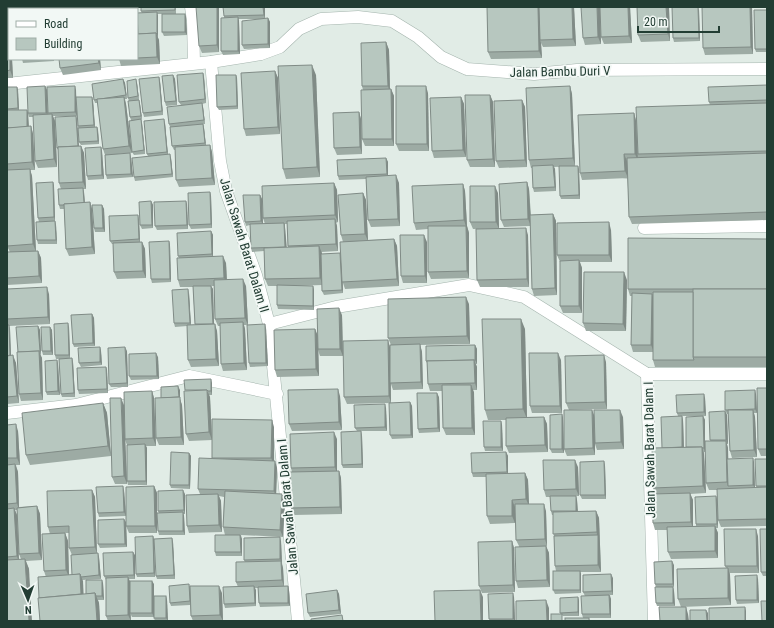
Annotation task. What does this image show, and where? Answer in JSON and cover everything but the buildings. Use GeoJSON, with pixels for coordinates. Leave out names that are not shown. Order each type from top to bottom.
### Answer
{"type":"FeatureCollection","features":[{"type":"Feature","properties":{"kind":"street"},"geometry":{"type":"LineString","coordinates":[[190,7],[193,21],[194,63]]}},
{"type":"Feature","properties":{"kind":"street","name":"Jalan Bambu Duri V"},"geometry":{"type":"LineString","coordinates":[[211,62],[261,54],[280,47],[299,29],[321,19],[358,17],[392,21],[418,37],[441,57],[467,69],[534,74],[577,70],[767,69]]}},
{"type":"Feature","properties":{"kind":"street"},"geometry":{"type":"LineString","coordinates":[[7,84],[211,62]]}},
{"type":"Feature","properties":{"kind":"street","name":"Jalan Sawah Barat Dalam II"},"geometry":{"type":"LineString","coordinates":[[211,62],[220,161],[226,191],[256,275],[269,324],[277,394]]}},
{"type":"Feature","properties":{"kind":"street"},"geometry":{"type":"LineString","coordinates":[[644,228],[767,226]]}},
{"type":"Feature","properties":{"kind":"street"},"geometry":{"type":"LineString","coordinates":[[269,324],[336,307],[469,285],[524,297],[647,374]]}},
{"type":"Feature","properties":{"kind":"street","name":"Jalan Sawah Barat Dalam I"},"geometry":{"type":"LineString","coordinates":[[654,621],[647,374],[767,374]]}},
{"type":"Feature","properties":{"kind":"street"},"geometry":{"type":"LineString","coordinates":[[7,413],[76,405],[189,376],[277,394]]}},
{"type":"Feature","properties":{"kind":"street","name":"Jalan Sawah Barat Dalam I"},"geometry":{"type":"LineString","coordinates":[[277,394],[298,621]]}}]}
